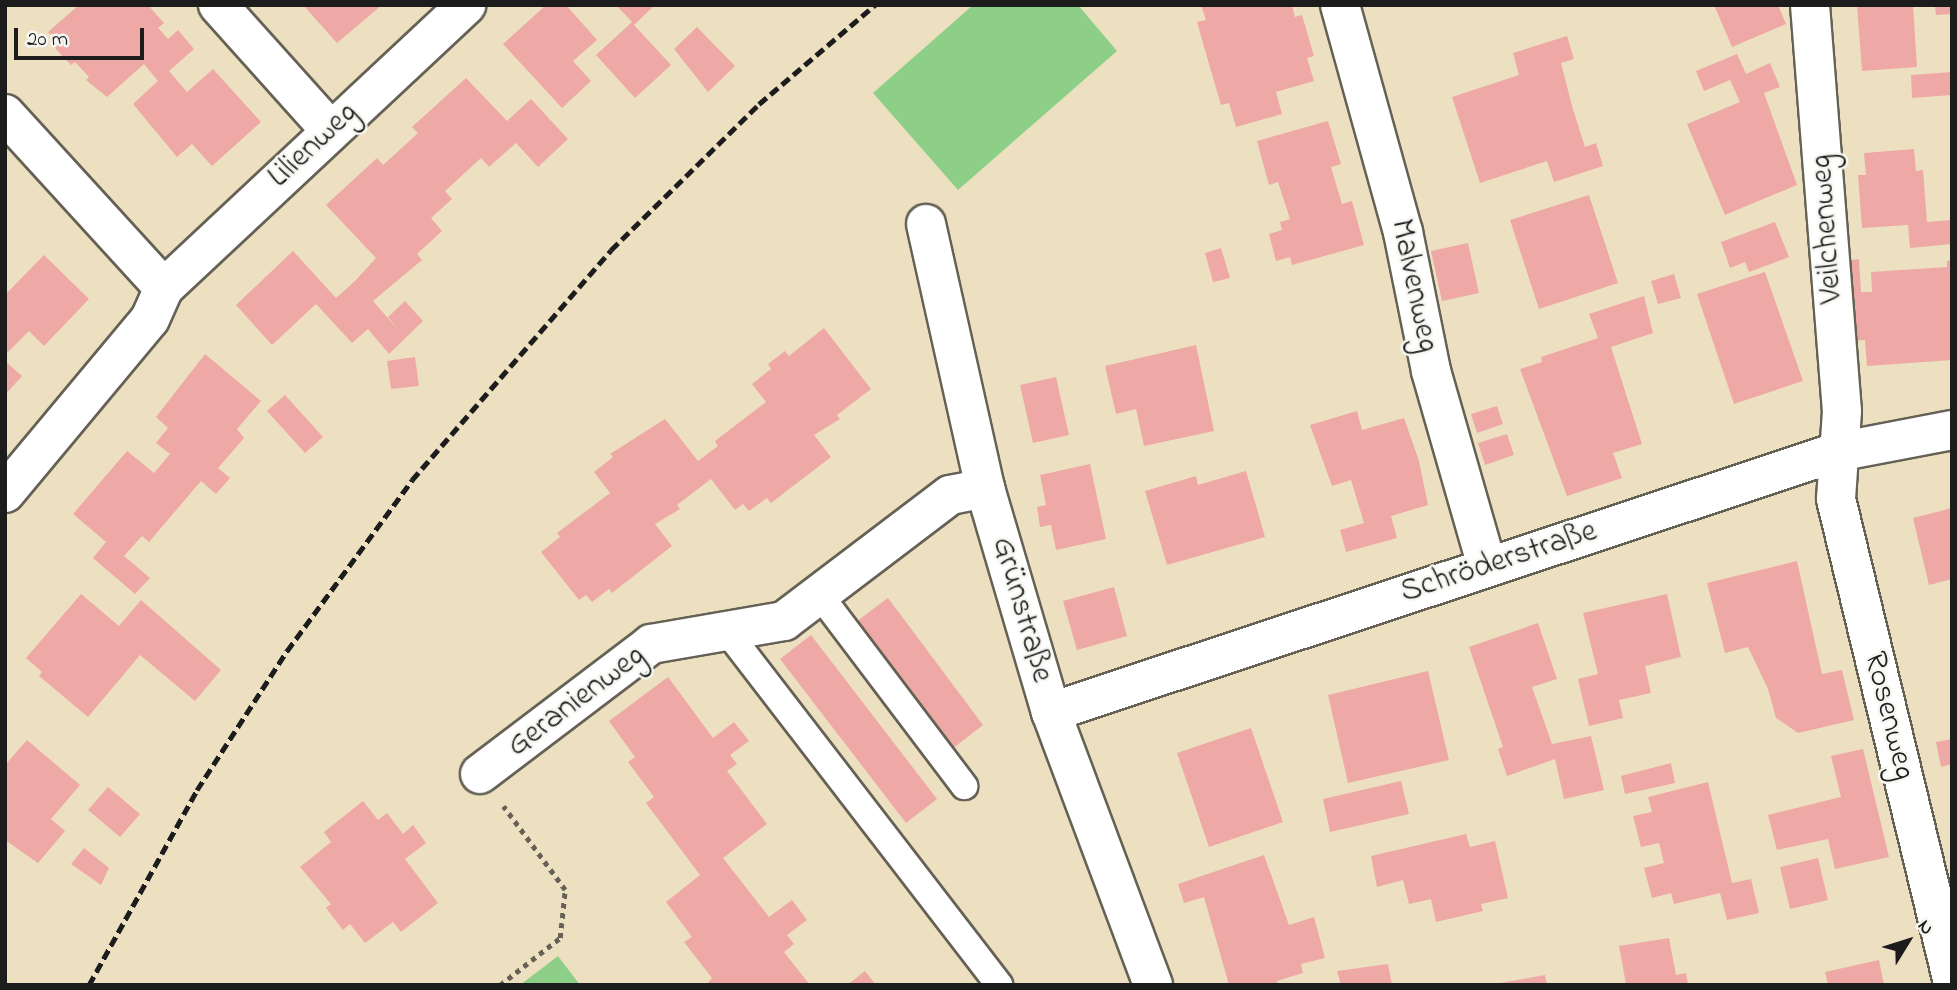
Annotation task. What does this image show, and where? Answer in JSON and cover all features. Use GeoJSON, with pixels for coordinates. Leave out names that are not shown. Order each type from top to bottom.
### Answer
{"type":"FeatureCollection","features":[{"type":"Feature","properties":{"kind":"street"},"geometry":{"type":"LineString","coordinates":[[218,5],[330,130]]}},
{"type":"Feature","properties":{"kind":"street","name":"Lilienweg"},"geometry":{"type":"LineString","coordinates":[[5,494],[150,319],[164,288],[466,5]]}},
{"type":"Feature","properties":{"kind":"street","name":"Malvenweg"},"geometry":{"type":"LineString","coordinates":[[1340,5],[1403,232],[1432,371],[1487,566]]}},
{"type":"Feature","properties":{"kind":"street","name":"Veilchenweg"},"geometry":{"type":"LineString","coordinates":[[1810,5],[1842,411],[1837,452]]}},
{"type":"Feature","properties":{"kind":"street"},"geometry":{"type":"LineString","coordinates":[[5,114],[164,288]]}},
{"type":"Feature","properties":{"kind":"street","name":"Grünstraße"},"geometry":{"type":"LineString","coordinates":[[926,224],[985,488],[1051,712],[1153,985]]}},
{"type":"Feature","properties":{"kind":"street","name":"Schröderstraße"},"geometry":{"type":"LineString","coordinates":[[1051,712],[1837,452],[1952,430]]}},
{"type":"Feature","properties":{"kind":"street","name":"Rosenweg"},"geometry":{"type":"LineString","coordinates":[[1837,452],[1836,499],[1952,980]]}},
{"type":"Feature","properties":{"kind":"street","name":"Geranienweg"},"geometry":{"type":"LineString","coordinates":[[480,774],[651,644],[784,621],[950,495],[985,488]]}},
{"type":"Feature","properties":{"kind":"lane"},"geometry":{"type":"LineString","coordinates":[[819,594],[964,786]]}},
{"type":"Feature","properties":{"kind":"lane"},"geometry":{"type":"LineString","coordinates":[[726,630],[999,985]]}},
{"type":"Feature","properties":{"kind":"path","name":"Geranienweg"},"geometry":{"type":"LineString","coordinates":[[480,774],[565,890],[560,938],[500,985]]}},
{"type":"Feature","properties":{"kind":"green space"},"geometry":{"type":"Polygon","coordinates":[[[973,5],[1078,5],[1117,51],[958,190],[873,93],[973,5]]]}},
{"type":"Feature","properties":{"kind":"green space"},"geometry":{"type":"Polygon","coordinates":[[[558,956],[580,985],[520,985],[558,956]]]}},
{"type":"Feature","properties":{"kind":"building"},"geometry":{"type":"Polygon","coordinates":[[[79,5],[148,5],[164,23],[158,28],[168,39],[178,30],[194,49],[169,71],[187,92],[213,69],[261,122],[212,166],[192,144],[177,157],[133,104],[158,81],[144,64],[107,97],[86,80],[89,77],[75,62],[71,65],[55,48],[59,44],[48,32],[79,5]]]}},
{"type":"Feature","properties":{"kind":"building"},"geometry":{"type":"Polygon","coordinates":[[[303,5],[382,5],[337,43],[303,5]]]}},
{"type":"Feature","properties":{"kind":"building"},"geometry":{"type":"Polygon","coordinates":[[[546,5],[566,5],[597,40],[573,61],[591,81],[562,108],[503,44],[546,5]]]}},
{"type":"Feature","properties":{"kind":"building"},"geometry":{"type":"Polygon","coordinates":[[[616,5],[655,5],[634,25],[671,65],[635,98],[596,55],[632,22],[616,5]]]}},
{"type":"Feature","properties":{"kind":"building"},"geometry":{"type":"Polygon","coordinates":[[[1201,5],[1292,5],[1295,17],[1302,15],[1314,56],[1307,58],[1314,81],[1276,92],[1282,114],[1236,127],[1229,103],[1221,105],[1209,64],[1197,22],[1206,20],[1201,5]]]}},
{"type":"Feature","properties":{"kind":"building"},"geometry":{"type":"Polygon","coordinates":[[[1714,5],[1778,5],[1786,24],[1732,47],[1714,5]]]}},
{"type":"Feature","properties":{"kind":"building"},"geometry":{"type":"Polygon","coordinates":[[[1857,5],[1913,5],[1917,67],[1862,71],[1857,5]]]}},
{"type":"Feature","properties":{"kind":"building"},"geometry":{"type":"Polygon","coordinates":[[[1935,5],[1952,5],[1952,14],[1936,15],[1935,5]]]}},
{"type":"Feature","properties":{"kind":"building"},"geometry":{"type":"Polygon","coordinates":[[[697,27],[735,66],[708,92],[674,49],[697,27]]]}},
{"type":"Feature","properties":{"kind":"building"},"geometry":{"type":"Polygon","coordinates":[[[1567,36],[1574,59],[1561,63],[1572,106],[1585,147],[1596,143],[1603,166],[1554,182],[1547,161],[1480,183],[1452,97],[1519,75],[1513,53],[1567,36]]]}},
{"type":"Feature","properties":{"kind":"building"},"geometry":{"type":"Polygon","coordinates":[[[1737,54],[1746,74],[1770,63],[1780,87],[1764,93],[1797,185],[1725,215],[1687,124],[1740,102],[1730,80],[1704,91],[1696,71],[1737,54]]]}},
{"type":"Feature","properties":{"kind":"building"},"geometry":{"type":"Polygon","coordinates":[[[1952,72],[1952,95],[1912,98],[1911,75],[1952,72]]]}},
{"type":"Feature","properties":{"kind":"building"},"geometry":{"type":"Polygon","coordinates":[[[466,78],[507,121],[531,99],[568,139],[538,167],[516,143],[489,167],[481,158],[445,191],[452,199],[431,218],[442,231],[417,254],[422,260],[373,301],[401,333],[388,317],[405,301],[423,321],[389,354],[368,329],[352,343],[316,304],[272,345],[236,305],[293,251],[336,298],[355,281],[376,258],[326,205],[377,158],[383,165],[404,146],[418,133],[412,127],[466,78]]]}},
{"type":"Feature","properties":{"kind":"building"},"geometry":{"type":"Polygon","coordinates":[[[1328,121],[1341,164],[1331,167],[1342,204],[1352,201],[1364,245],[1292,265],[1290,257],[1276,261],[1269,234],[1282,230],[1280,222],[1290,219],[1278,182],[1269,185],[1257,141],[1328,121]]]}},
{"type":"Feature","properties":{"kind":"building"},"geometry":{"type":"Polygon","coordinates":[[[1914,149],[1916,171],[1923,170],[1927,222],[1952,220],[1952,244],[1910,248],[1908,225],[1862,228],[1858,175],[1866,175],[1864,153],[1914,149]]]}},
{"type":"Feature","properties":{"kind":"building"},"geometry":{"type":"Polygon","coordinates":[[[1589,195],[1618,283],[1539,309],[1510,220],[1589,195]]]}},
{"type":"Feature","properties":{"kind":"building"},"geometry":{"type":"Polygon","coordinates":[[[1775,222],[1789,257],[1749,272],[1745,262],[1730,268],[1721,242],[1775,222]]]}},
{"type":"Feature","properties":{"kind":"building"},"geometry":{"type":"Polygon","coordinates":[[[1468,243],[1479,293],[1442,301],[1431,251],[1468,243]]]}},
{"type":"Feature","properties":{"kind":"building"},"geometry":{"type":"Polygon","coordinates":[[[1221,248],[1230,278],[1213,282],[1205,253],[1221,248]]]}},
{"type":"Feature","properties":{"kind":"building"},"geometry":{"type":"Polygon","coordinates":[[[44,255],[89,299],[44,346],[29,331],[5,355],[5,295],[44,255]]]}},
{"type":"Feature","properties":{"kind":"building"},"geometry":{"type":"Polygon","coordinates":[[[1859,259],[1861,292],[1872,292],[1871,272],[1947,267],[1947,261],[1952,260],[1952,360],[1867,366],[1865,340],[1848,341],[1846,261],[1859,259]]]}},
{"type":"Feature","properties":{"kind":"building"},"geometry":{"type":"Polygon","coordinates":[[[1765,272],[1803,381],[1734,404],[1697,294],[1765,272]]]}},
{"type":"Feature","properties":{"kind":"building"},"geometry":{"type":"Polygon","coordinates":[[[1674,274],[1681,298],[1658,304],[1651,281],[1674,274]]]}},
{"type":"Feature","properties":{"kind":"building"},"geometry":{"type":"Polygon","coordinates":[[[1644,296],[1653,333],[1611,347],[1642,444],[1613,453],[1622,478],[1567,496],[1520,369],[1542,362],[1541,357],[1598,338],[1589,314],[1644,296]]]}},
{"type":"Feature","properties":{"kind":"building"},"geometry":{"type":"Polygon","coordinates":[[[824,328],[871,389],[837,415],[840,419],[814,435],[831,457],[771,503],[767,498],[749,511],[743,504],[735,510],[711,479],[677,505],[680,509],[655,524],[672,546],[612,593],[609,589],[592,602],[586,595],[579,600],[541,552],[560,537],[557,533],[610,493],[594,472],[613,457],[610,454],[665,419],[698,461],[718,446],[715,441],[766,402],[752,384],[771,369],[768,364],[785,351],[789,356],[824,328]]]}},
{"type":"Feature","properties":{"kind":"building"},"geometry":{"type":"Polygon","coordinates":[[[1196,345],[1214,431],[1144,446],[1136,409],[1116,414],[1105,366],[1196,345]]]}},
{"type":"Feature","properties":{"kind":"building"},"geometry":{"type":"Polygon","coordinates":[[[205,354],[261,401],[237,429],[244,438],[218,468],[230,478],[216,494],[201,481],[149,542],[142,536],[124,556],[150,578],[135,594],[93,558],[106,542],[73,514],[127,451],[154,473],[170,454],[156,443],[168,428],[156,417],[205,354]]]}},
{"type":"Feature","properties":{"kind":"building"},"geometry":{"type":"Polygon","coordinates":[[[415,357],[419,386],[391,389],[387,361],[415,357]]]}},
{"type":"Feature","properties":{"kind":"building"},"geometry":{"type":"Polygon","coordinates":[[[5,361],[22,376],[5,395],[5,361]]]}},
{"type":"Feature","properties":{"kind":"building"},"geometry":{"type":"Polygon","coordinates":[[[1056,377],[1069,435],[1033,443],[1020,385],[1056,377]]]}},
{"type":"Feature","properties":{"kind":"building"},"geometry":{"type":"Polygon","coordinates":[[[285,395],[323,437],[305,453],[267,411],[285,395]]]}},
{"type":"Feature","properties":{"kind":"building"},"geometry":{"type":"Polygon","coordinates":[[[1497,406],[1503,424],[1477,433],[1471,414],[1497,406]]]}},
{"type":"Feature","properties":{"kind":"building"},"geometry":{"type":"Polygon","coordinates":[[[1357,411],[1362,430],[1404,418],[1419,461],[1428,505],[1391,516],[1397,538],[1346,552],[1340,530],[1364,523],[1351,480],[1332,486],[1310,425],[1357,411]]]}},
{"type":"Feature","properties":{"kind":"building"},"geometry":{"type":"Polygon","coordinates":[[[1507,434],[1514,455],[1485,465],[1478,443],[1507,434]]]}},
{"type":"Feature","properties":{"kind":"building"},"geometry":{"type":"Polygon","coordinates":[[[1090,464],[1106,539],[1056,550],[1051,525],[1040,527],[1037,507],[1046,505],[1040,475],[1090,464]]]}},
{"type":"Feature","properties":{"kind":"building"},"geometry":{"type":"Polygon","coordinates":[[[1246,471],[1265,537],[1167,565],[1145,491],[1196,476],[1198,485],[1246,471]]]}},
{"type":"Feature","properties":{"kind":"building"},"geometry":{"type":"Polygon","coordinates":[[[1952,508],[1952,579],[1929,585],[1913,518],[1952,508]]]}},
{"type":"Feature","properties":{"kind":"building"},"geometry":{"type":"Polygon","coordinates":[[[1797,561],[1822,674],[1842,670],[1854,720],[1798,733],[1776,718],[1768,689],[1748,647],[1725,653],[1707,583],[1797,561]]]}},
{"type":"Feature","properties":{"kind":"building"},"geometry":{"type":"Polygon","coordinates":[[[1114,587],[1127,636],[1077,650],[1063,601],[1114,587]]]}},
{"type":"Feature","properties":{"kind":"building"},"geometry":{"type":"Polygon","coordinates":[[[81,594],[119,626],[141,600],[221,670],[195,701],[140,655],[88,717],[39,676],[42,672],[26,658],[81,594]]]}},
{"type":"Feature","properties":{"kind":"building"},"geometry":{"type":"Polygon","coordinates":[[[1667,594],[1681,657],[1645,666],[1651,693],[1619,700],[1623,718],[1589,726],[1578,679],[1598,674],[1583,613],[1667,594]]]}},
{"type":"Feature","properties":{"kind":"building"},"geometry":{"type":"Polygon","coordinates":[[[888,598],[983,725],[952,749],[857,621],[888,598]]]}},
{"type":"Feature","properties":{"kind":"building"},"geometry":{"type":"Polygon","coordinates":[[[1538,623],[1557,679],[1532,687],[1552,744],[1591,736],[1604,790],[1564,799],[1555,759],[1507,776],[1498,749],[1503,747],[1469,647],[1538,623]]]}},
{"type":"Feature","properties":{"kind":"building"},"geometry":{"type":"Polygon","coordinates":[[[811,635],[937,799],[906,823],[780,659],[811,635]]]}},
{"type":"Feature","properties":{"kind":"building"},"geometry":{"type":"Polygon","coordinates":[[[1428,671],[1449,760],[1348,783],[1328,695],[1428,671]]]}},
{"type":"Feature","properties":{"kind":"building"},"geometry":{"type":"Polygon","coordinates":[[[668,677],[713,738],[734,722],[749,741],[730,755],[737,764],[727,771],[767,824],[723,858],[769,917],[792,900],[807,920],[787,935],[794,944],[784,952],[810,985],[706,985],[712,978],[684,942],[692,937],[666,902],[700,875],[646,803],[654,797],[628,762],[635,757],[609,721],[668,677]]]}},
{"type":"Feature","properties":{"kind":"building"},"geometry":{"type":"Polygon","coordinates":[[[1251,728],[1283,822],[1209,847],[1177,753],[1251,728]]]}},
{"type":"Feature","properties":{"kind":"building"},"geometry":{"type":"Polygon","coordinates":[[[1952,739],[1952,764],[1941,767],[1936,742],[1952,739]]]}},
{"type":"Feature","properties":{"kind":"building"},"geometry":{"type":"Polygon","coordinates":[[[27,740],[80,785],[51,819],[65,831],[38,863],[5,840],[5,765],[27,740]]]}},
{"type":"Feature","properties":{"kind":"building"},"geometry":{"type":"Polygon","coordinates":[[[1863,749],[1889,857],[1835,869],[1828,839],[1777,850],[1768,815],[1841,797],[1831,756],[1863,749]]]}},
{"type":"Feature","properties":{"kind":"building"},"geometry":{"type":"Polygon","coordinates":[[[1671,763],[1675,783],[1625,794],[1621,776],[1671,763]]]}},
{"type":"Feature","properties":{"kind":"building"},"geometry":{"type":"Polygon","coordinates":[[[1401,781],[1409,814],[1330,832],[1323,799],[1401,781]]]}},
{"type":"Feature","properties":{"kind":"building"},"geometry":{"type":"Polygon","coordinates":[[[1708,782],[1732,883],[1751,879],[1759,913],[1727,920],[1720,893],[1674,904],[1671,893],[1652,898],[1644,868],[1664,863],[1659,843],[1641,847],[1633,816],[1652,812],[1648,797],[1708,782]]]}},
{"type":"Feature","properties":{"kind":"building"},"geometry":{"type":"Polygon","coordinates":[[[108,787],[140,814],[120,837],[88,810],[108,787]]]}},
{"type":"Feature","properties":{"kind":"building"},"geometry":{"type":"Polygon","coordinates":[[[363,801],[378,820],[387,813],[403,834],[413,825],[426,843],[405,859],[438,903],[401,932],[393,922],[365,943],[350,924],[343,930],[326,908],[331,904],[300,867],[331,842],[324,832],[363,801]]]}},
{"type":"Feature","properties":{"kind":"building"},"geometry":{"type":"Polygon","coordinates":[[[1466,834],[1470,847],[1495,841],[1508,898],[1481,904],[1483,911],[1436,922],[1431,899],[1409,904],[1403,880],[1377,887],[1371,856],[1466,834]]]}},
{"type":"Feature","properties":{"kind":"building"},"geometry":{"type":"Polygon","coordinates":[[[84,848],[109,868],[101,885],[71,864],[84,848]]]}},
{"type":"Feature","properties":{"kind":"building"},"geometry":{"type":"Polygon","coordinates":[[[1264,855],[1289,925],[1314,917],[1325,958],[1301,964],[1303,973],[1277,981],[1278,985],[1229,985],[1204,897],[1184,903],[1178,884],[1264,855]]]}},
{"type":"Feature","properties":{"kind":"building"},"geometry":{"type":"Polygon","coordinates":[[[1818,858],[1828,900],[1790,909],[1780,867],[1818,858]]]}},
{"type":"Feature","properties":{"kind":"building"},"geometry":{"type":"Polygon","coordinates":[[[1669,938],[1676,975],[1686,973],[1688,985],[1626,984],[1619,946],[1669,938]]]}},
{"type":"Feature","properties":{"kind":"building"},"geometry":{"type":"Polygon","coordinates":[[[1879,960],[1884,985],[1828,985],[1825,972],[1879,960]]]}},
{"type":"Feature","properties":{"kind":"building"},"geometry":{"type":"Polygon","coordinates":[[[1388,964],[1392,985],[1341,985],[1337,971],[1388,964]]]}},
{"type":"Feature","properties":{"kind":"building"},"geometry":{"type":"Polygon","coordinates":[[[865,971],[876,985],[847,985],[865,971]]]}},
{"type":"Feature","properties":{"kind":"building"},"geometry":{"type":"Polygon","coordinates":[[[1545,975],[1547,985],[1500,985],[1500,983],[1545,975]]]}},
{"type":"Feature","properties":{"kind":"railway"},"geometry":{"type":"LineString","coordinates":[[89,985],[197,790],[287,651],[412,480],[611,250],[759,104],[875,5]]}}]}
